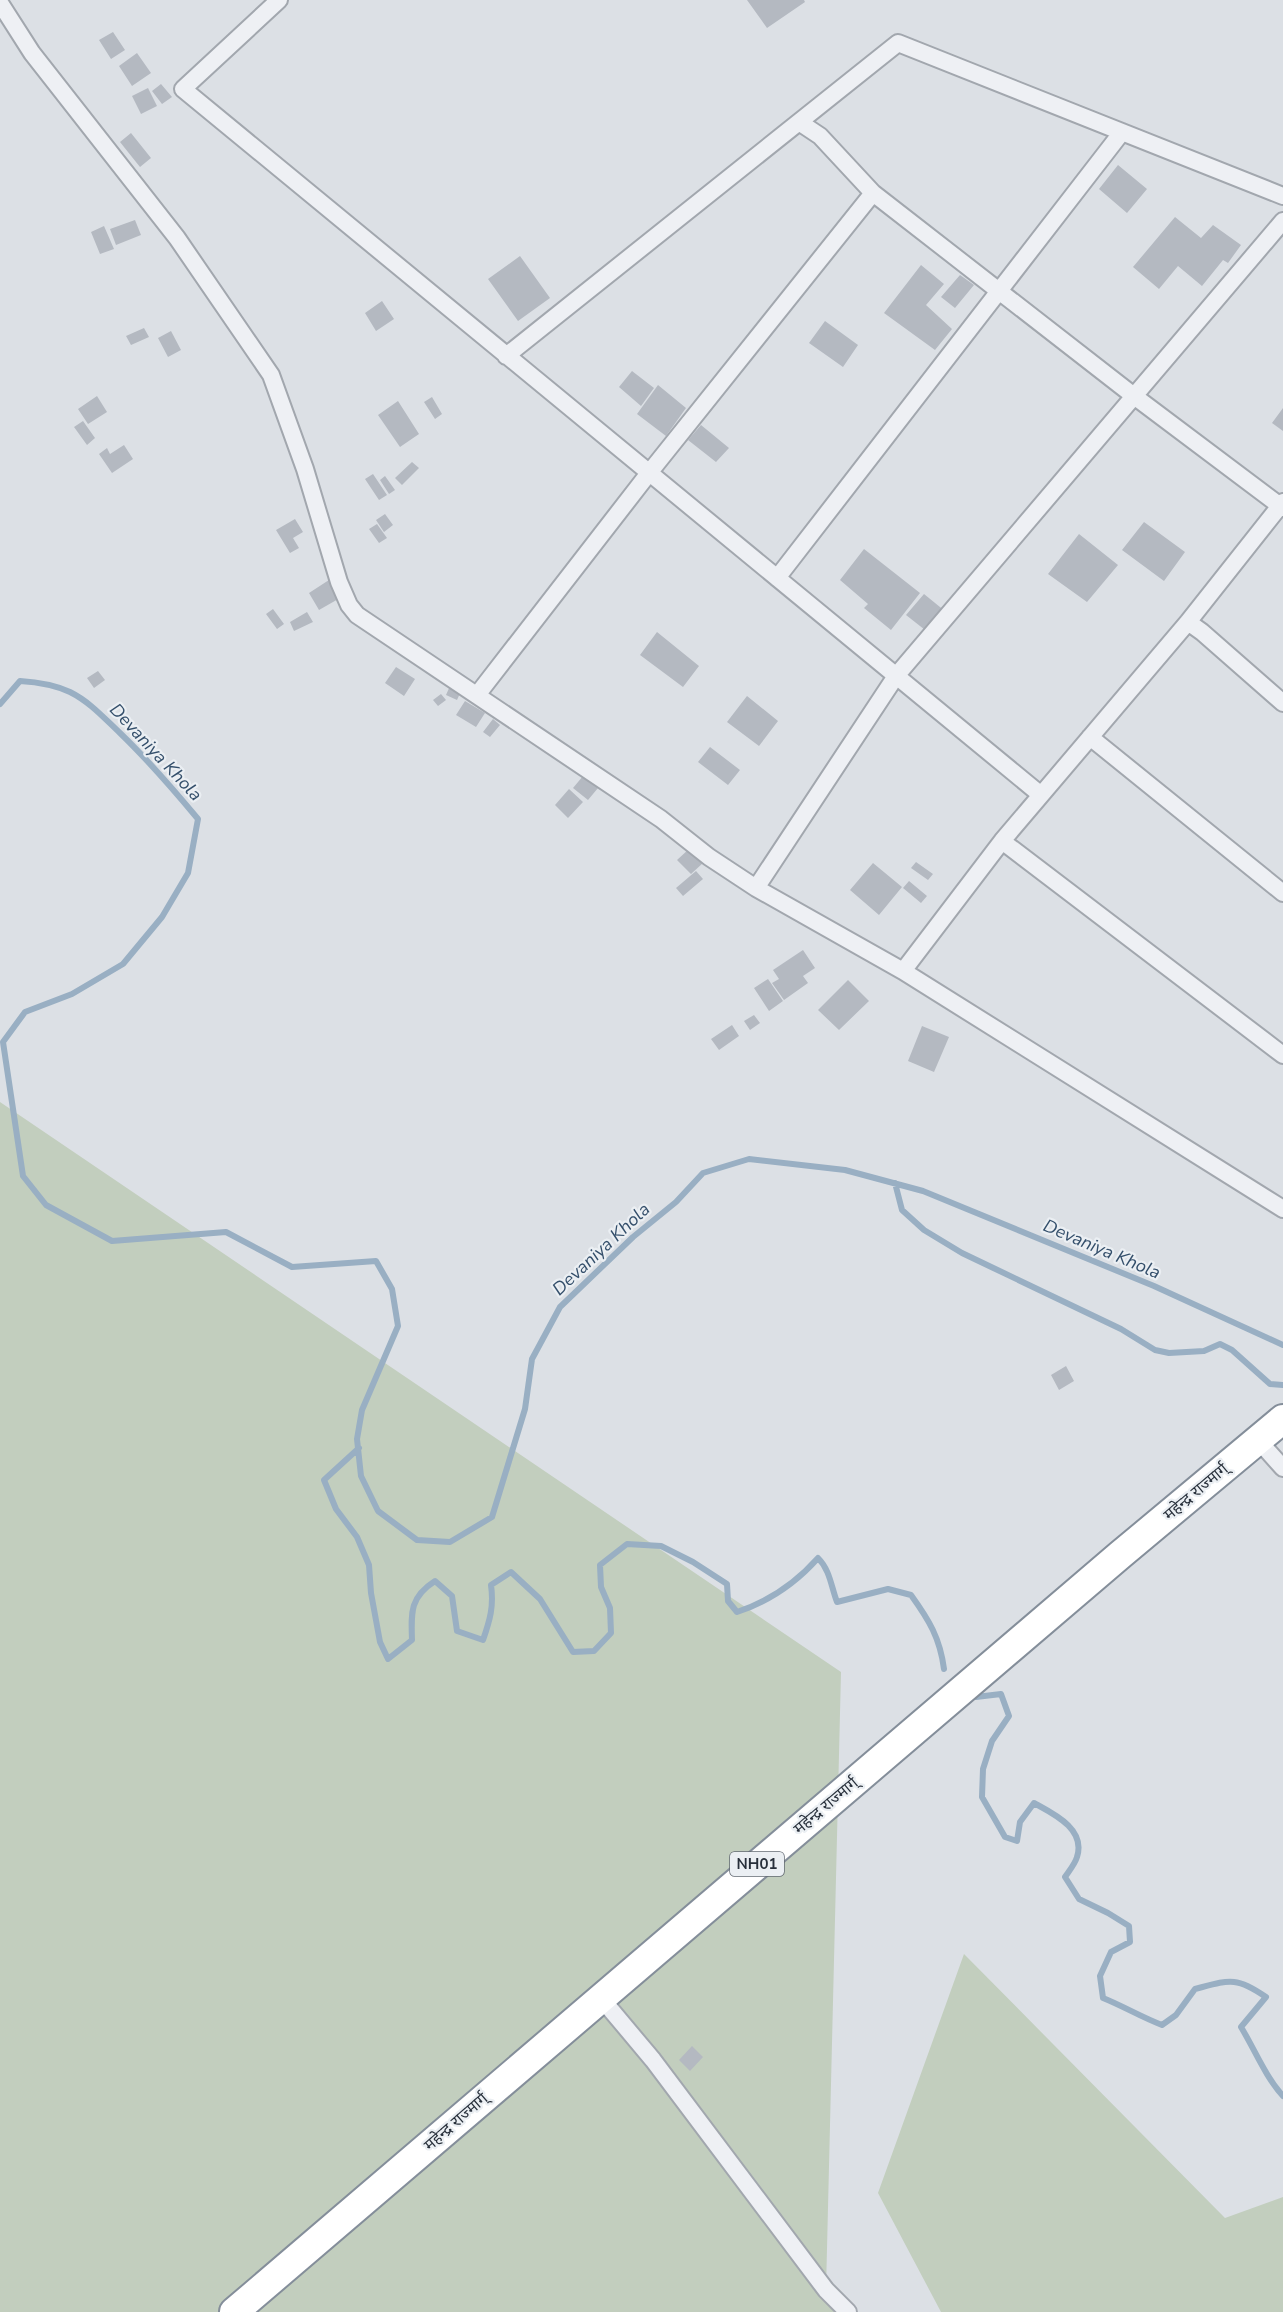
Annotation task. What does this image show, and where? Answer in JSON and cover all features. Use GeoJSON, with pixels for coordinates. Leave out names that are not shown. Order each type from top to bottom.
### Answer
{"type":"FeatureCollection","features":[{"type":"Feature","properties":{"kind":"highway","name":"महेन्द्र राज्मार्ग्"},"geometry":{"type":"LineString","coordinates":[[234,2312],[1120,1555],[1283,1419]]}},
{"type":"Feature","properties":{"kind":"street"},"geometry":{"type":"LineString","coordinates":[[279,0],[183,89],[1041,795]]}},
{"type":"Feature","properties":{"kind":"street"},"geometry":{"type":"LineString","coordinates":[[0,3],[32,53],[177,238],[271,375],[305,469],[339,582],[349,605],[357,615],[661,819],[709,857],[756,888],[903,971],[1283,1209]]}},
{"type":"Feature","properties":{"kind":"street"},"geometry":{"type":"LineString","coordinates":[[506,356],[898,43],[1283,196]]}},
{"type":"Feature","properties":{"kind":"street"},"geometry":{"type":"LineString","coordinates":[[799,122],[820,136],[873,193],[1134,396],[1282,505],[1188,622],[1002,841],[903,971]]}},
{"type":"Feature","properties":{"kind":"street"},"geometry":{"type":"LineString","coordinates":[[777,578],[1122,132]]}},
{"type":"Feature","properties":{"kind":"street"},"geometry":{"type":"LineString","coordinates":[[477,695],[649,473],[873,193]]}},
{"type":"Feature","properties":{"kind":"street"},"geometry":{"type":"LineString","coordinates":[[756,888],[896,676],[1283,221]]}},
{"type":"Feature","properties":{"kind":"street"},"geometry":{"type":"LineString","coordinates":[[1188,622],[1283,703]]}},
{"type":"Feature","properties":{"kind":"street"},"geometry":{"type":"LineString","coordinates":[[1090,737],[1283,893]]}},
{"type":"Feature","properties":{"kind":"street"},"geometry":{"type":"LineString","coordinates":[[1002,841],[1283,1055]]}},
{"type":"Feature","properties":{"kind":"street"},"geometry":{"type":"LineString","coordinates":[[1258,1440],[1283,1468]]}},
{"type":"Feature","properties":{"kind":"street"},"geometry":{"type":"LineString","coordinates":[[601,1998],[653,2060],[826,2290],[848,2312]]}},
{"type":"Feature","properties":{"kind":"green space"},"geometry":{"type":"Polygon","coordinates":[[[0,1102],[841,1672],[826,2290],[839,2312],[0,2312],[0,1102]]]}},
{"type":"Feature","properties":{"kind":"green space"},"geometry":{"type":"Polygon","coordinates":[[[964,1954],[1225,2218],[1283,2197],[1283,2312],[941,2312],[878,2193],[964,1954]]]}},
{"type":"Feature","properties":{"kind":"building"},"geometry":{"type":"Polygon","coordinates":[[[747,0],[804,0],[805,2],[767,28],[747,0]]]}},
{"type":"Feature","properties":{"kind":"building"},"geometry":{"type":"Polygon","coordinates":[[[113,32],[125,50],[111,59],[99,40],[113,32]]]}},
{"type":"Feature","properties":{"kind":"building"},"geometry":{"type":"Polygon","coordinates":[[[137,53],[151,73],[132,86],[119,66],[137,53]]]}},
{"type":"Feature","properties":{"kind":"building"},"geometry":{"type":"Polygon","coordinates":[[[161,84],[172,97],[162,104],[152,91],[161,84]]]}},
{"type":"Feature","properties":{"kind":"building"},"geometry":{"type":"Polygon","coordinates":[[[148,88],[157,106],[141,114],[132,96],[148,88]]]}},
{"type":"Feature","properties":{"kind":"building"},"geometry":{"type":"Polygon","coordinates":[[[131,133],[151,158],[140,167],[120,142],[131,133]]]}},
{"type":"Feature","properties":{"kind":"building"},"geometry":{"type":"Polygon","coordinates":[[[1118,165],[1147,189],[1127,213],[1099,189],[1118,165]]]}},
{"type":"Feature","properties":{"kind":"building"},"geometry":{"type":"Polygon","coordinates":[[[1175,217],[1201,238],[1213,225],[1241,245],[1228,263],[1223,260],[1202,286],[1178,266],[1159,289],[1133,267],[1175,217]]]}},
{"type":"Feature","properties":{"kind":"building"},"geometry":{"type":"Polygon","coordinates":[[[135,220],[141,235],[116,245],[110,229],[135,220]]]}},
{"type":"Feature","properties":{"kind":"building"},"geometry":{"type":"Polygon","coordinates":[[[104,226],[114,249],[100,254],[91,232],[104,226]]]}},
{"type":"Feature","properties":{"kind":"building"},"geometry":{"type":"Polygon","coordinates":[[[520,256],[550,298],[518,321],[488,279],[520,256]]]}},
{"type":"Feature","properties":{"kind":"building"},"geometry":{"type":"Polygon","coordinates":[[[921,265],[944,284],[926,305],[952,329],[935,350],[884,313],[921,265]]]}},
{"type":"Feature","properties":{"kind":"building"},"geometry":{"type":"Polygon","coordinates":[[[960,275],[974,285],[955,308],[941,297],[960,275]]]}},
{"type":"Feature","properties":{"kind":"building"},"geometry":{"type":"Polygon","coordinates":[[[382,301],[394,319],[376,331],[365,313],[382,301]]]}},
{"type":"Feature","properties":{"kind":"building"},"geometry":{"type":"Polygon","coordinates":[[[825,321],[858,345],[843,367],[809,343],[825,321]]]}},
{"type":"Feature","properties":{"kind":"building"},"geometry":{"type":"Polygon","coordinates":[[[144,328],[149,337],[131,345],[126,336],[144,328]]]}},
{"type":"Feature","properties":{"kind":"building"},"geometry":{"type":"Polygon","coordinates":[[[171,331],[181,350],[168,357],[158,338],[171,331]]]}},
{"type":"Feature","properties":{"kind":"building"},"geometry":{"type":"Polygon","coordinates":[[[632,371],[654,388],[641,406],[619,387],[632,371]]]}},
{"type":"Feature","properties":{"kind":"building"},"geometry":{"type":"Polygon","coordinates":[[[658,385],[686,408],[666,436],[637,414],[658,385]]]}},
{"type":"Feature","properties":{"kind":"building"},"geometry":{"type":"Polygon","coordinates":[[[97,396],[107,412],[88,424],[78,409],[97,396]]]}},
{"type":"Feature","properties":{"kind":"building"},"geometry":{"type":"Polygon","coordinates":[[[432,397],[442,414],[435,419],[424,402],[432,397]]]}},
{"type":"Feature","properties":{"kind":"building"},"geometry":{"type":"Polygon","coordinates":[[[398,401],[419,434],[400,447],[378,415],[398,401]]]}},
{"type":"Feature","properties":{"kind":"building"},"geometry":{"type":"Polygon","coordinates":[[[1283,408],[1283,431],[1272,423],[1283,408]]]}},
{"type":"Feature","properties":{"kind":"building"},"geometry":{"type":"Polygon","coordinates":[[[83,421],[95,438],[87,445],[74,427],[83,421]]]}},
{"type":"Feature","properties":{"kind":"building"},"geometry":{"type":"Polygon","coordinates":[[[701,425],[729,448],[716,462],[688,440],[701,425]]]}},
{"type":"Feature","properties":{"kind":"building"},"geometry":{"type":"Polygon","coordinates":[[[124,445],[133,459],[112,473],[99,454],[107,448],[110,454],[124,445]]]}},
{"type":"Feature","properties":{"kind":"building"},"geometry":{"type":"Polygon","coordinates":[[[412,462],[419,468],[402,485],[395,478],[412,462]]]}},
{"type":"Feature","properties":{"kind":"building"},"geometry":{"type":"Polygon","coordinates":[[[373,474],[387,495],[379,500],[365,479],[373,474]]]}},
{"type":"Feature","properties":{"kind":"building"},"geometry":{"type":"Polygon","coordinates":[[[385,476],[395,490],[389,494],[380,480],[385,476]]]}},
{"type":"Feature","properties":{"kind":"building"},"geometry":{"type":"Polygon","coordinates":[[[385,514],[393,525],[384,532],[376,520],[385,514]]]}},
{"type":"Feature","properties":{"kind":"building"},"geometry":{"type":"Polygon","coordinates":[[[295,519],[303,532],[293,538],[299,548],[290,553],[276,530],[295,519]]]}},
{"type":"Feature","properties":{"kind":"building"},"geometry":{"type":"Polygon","coordinates":[[[1144,522],[1185,552],[1164,581],[1122,550],[1144,522]]]}},
{"type":"Feature","properties":{"kind":"building"},"geometry":{"type":"Polygon","coordinates":[[[377,524],[387,538],[379,543],[369,529],[377,524]]]}},
{"type":"Feature","properties":{"kind":"building"},"geometry":{"type":"Polygon","coordinates":[[[1079,534],[1118,565],[1087,602],[1048,574],[1079,534]]]}},
{"type":"Feature","properties":{"kind":"building"},"geometry":{"type":"Polygon","coordinates":[[[864,549],[920,593],[891,630],[864,608],[868,604],[840,580],[864,549]]]}},
{"type":"Feature","properties":{"kind":"building"},"geometry":{"type":"Polygon","coordinates":[[[329,580],[340,598],[319,610],[309,593],[329,580]]]}},
{"type":"Feature","properties":{"kind":"building"},"geometry":{"type":"Polygon","coordinates":[[[924,594],[951,616],[934,637],[906,615],[924,594]]]}},
{"type":"Feature","properties":{"kind":"building"},"geometry":{"type":"Polygon","coordinates":[[[273,609],[284,624],[277,629],[266,614],[273,609]]]}},
{"type":"Feature","properties":{"kind":"building"},"geometry":{"type":"Polygon","coordinates":[[[307,612],[313,622],[294,631],[290,622],[307,612]]]}},
{"type":"Feature","properties":{"kind":"building"},"geometry":{"type":"Polygon","coordinates":[[[657,632],[699,666],[683,687],[640,655],[657,632]]]}},
{"type":"Feature","properties":{"kind":"building"},"geometry":{"type":"Polygon","coordinates":[[[396,667],[415,679],[404,696],[385,683],[396,667]]]}},
{"type":"Feature","properties":{"kind":"building"},"geometry":{"type":"Polygon","coordinates":[[[98,671],[105,680],[94,688],[87,678],[98,671]]]}},
{"type":"Feature","properties":{"kind":"building"},"geometry":{"type":"Polygon","coordinates":[[[450,686],[461,691],[457,700],[446,695],[450,686]]]}},
{"type":"Feature","properties":{"kind":"building"},"geometry":{"type":"Polygon","coordinates":[[[441,694],[446,700],[438,706],[433,700],[441,694]]]}},
{"type":"Feature","properties":{"kind":"building"},"geometry":{"type":"Polygon","coordinates":[[[747,696],[778,721],[759,746],[727,722],[747,696]]]}},
{"type":"Feature","properties":{"kind":"building"},"geometry":{"type":"Polygon","coordinates":[[[465,701],[485,713],[476,727],[456,715],[465,701]]]}},
{"type":"Feature","properties":{"kind":"building"},"geometry":{"type":"Polygon","coordinates":[[[493,719],[500,725],[490,737],[483,732],[493,719]]]}},
{"type":"Feature","properties":{"kind":"building"},"geometry":{"type":"Polygon","coordinates":[[[710,747],[740,770],[728,785],[698,762],[710,747]]]}},
{"type":"Feature","properties":{"kind":"building"},"geometry":{"type":"Polygon","coordinates":[[[583,776],[598,788],[588,800],[573,788],[583,776]]]}},
{"type":"Feature","properties":{"kind":"building"},"geometry":{"type":"Polygon","coordinates":[[[569,789],[583,802],[568,818],[555,805],[569,789]]]}},
{"type":"Feature","properties":{"kind":"building"},"geometry":{"type":"Polygon","coordinates":[[[689,849],[703,863],[691,874],[677,860],[689,849]]]}},
{"type":"Feature","properties":{"kind":"building"},"geometry":{"type":"Polygon","coordinates":[[[916,862],[933,874],[928,880],[911,868],[916,862]]]}},
{"type":"Feature","properties":{"kind":"building"},"geometry":{"type":"Polygon","coordinates":[[[873,863],[902,887],[879,915],[850,890],[873,863]]]}},
{"type":"Feature","properties":{"kind":"building"},"geometry":{"type":"Polygon","coordinates":[[[696,871],[703,879],[683,896],[676,888],[696,871]]]}},
{"type":"Feature","properties":{"kind":"building"},"geometry":{"type":"Polygon","coordinates":[[[909,881],[927,896],[921,903],[903,888],[909,881]]]}},
{"type":"Feature","properties":{"kind":"building"},"geometry":{"type":"Polygon","coordinates":[[[803,950],[815,968],[803,976],[808,983],[784,1000],[772,983],[779,979],[773,970],[803,950]]]}},
{"type":"Feature","properties":{"kind":"building"},"geometry":{"type":"Polygon","coordinates":[[[768,979],[783,1001],[769,1011],[754,988],[768,979]]]}},
{"type":"Feature","properties":{"kind":"building"},"geometry":{"type":"Polygon","coordinates":[[[848,980],[869,1001],[839,1030],[818,1010],[848,980]]]}},
{"type":"Feature","properties":{"kind":"building"},"geometry":{"type":"Polygon","coordinates":[[[754,1015],[760,1023],[750,1030],[744,1021],[754,1015]]]}},
{"type":"Feature","properties":{"kind":"building"},"geometry":{"type":"Polygon","coordinates":[[[732,1025],[739,1036],[719,1050],[711,1039],[732,1025]]]}},
{"type":"Feature","properties":{"kind":"building"},"geometry":{"type":"Polygon","coordinates":[[[922,1026],[949,1037],[934,1072],[908,1061],[922,1026]]]}},
{"type":"Feature","properties":{"kind":"building"},"geometry":{"type":"Polygon","coordinates":[[[1066,1366],[1074,1381],[1059,1390],[1051,1375],[1066,1366]]]}},
{"type":"Feature","properties":{"kind":"building"},"geometry":{"type":"Polygon","coordinates":[[[692,2046],[703,2057],[690,2071],[679,2060],[692,2046]]]}},
{"type":"Feature","properties":{"kind":"waterway","name":"Devaniya Khola"},"geometry":{"type":"LineString","coordinates":[[0,704],[20,681],[52,686],[77,696],[130,743],[198,819],[188,873],[162,917],[123,964],[72,994],[25,1012],[3,1042],[23,1176],[46,1205],[112,1241],[226,1232],[292,1267],[376,1261],[392,1289],[398,1326],[362,1410],[357,1439],[361,1476],[378,1511],[417,1540],[450,1542],[492,1517],[525,1409],[532,1359],[560,1307],[633,1237],[676,1202],[703,1173],[749,1159],[845,1170],[923,1191],[1154,1286],[1283,1345]]}},
{"type":"Feature","properties":{"kind":"waterway"},"geometry":{"type":"LineString","coordinates":[[895,1183],[902,1210],[924,1230],[962,1253],[1121,1329],[1155,1350],[1169,1353],[1204,1351],[1220,1344],[1232,1350],[1270,1384],[1283,1385]]}},
{"type":"Feature","properties":{"kind":"waterway"},"geometry":{"type":"LineString","coordinates":[[359,1448],[324,1480],[336,1509],[357,1537],[369,1565],[371,1593],[380,1642],[388,1659],[412,1640],[412,1613],[416,1599],[435,1581],[452,1596],[457,1631],[483,1640],[491,1613],[491,1585],[511,1572],[540,1599],[573,1652],[594,1651],[611,1633],[610,1608],[601,1587],[600,1565],[627,1544],[661,1546],[693,1562],[727,1584],[728,1601],[737,1612],[781,1591],[818,1558],[828,1573],[837,1602],[888,1589],[911,1595],[933,1630],[940,1648],[944,1669]]}},
{"type":"Feature","properties":{"kind":"waterway"},"geometry":{"type":"LineString","coordinates":[[976,1697],[1001,1694],[1009,1716],[992,1741],[983,1769],[982,1797],[1005,1837],[1017,1841],[1020,1822],[1034,1803],[1059,1818],[1077,1838],[1079,1847],[1077,1857],[1065,1877],[1079,1899],[1129,1926],[1130,1942],[1111,1952],[1100,1976],[1103,1998],[1162,2025],[1176,2015],[1195,1989],[1232,1982],[1256,1990],[1266,1997],[1241,2027],[1265,2071],[1283,2096]]}}]}
